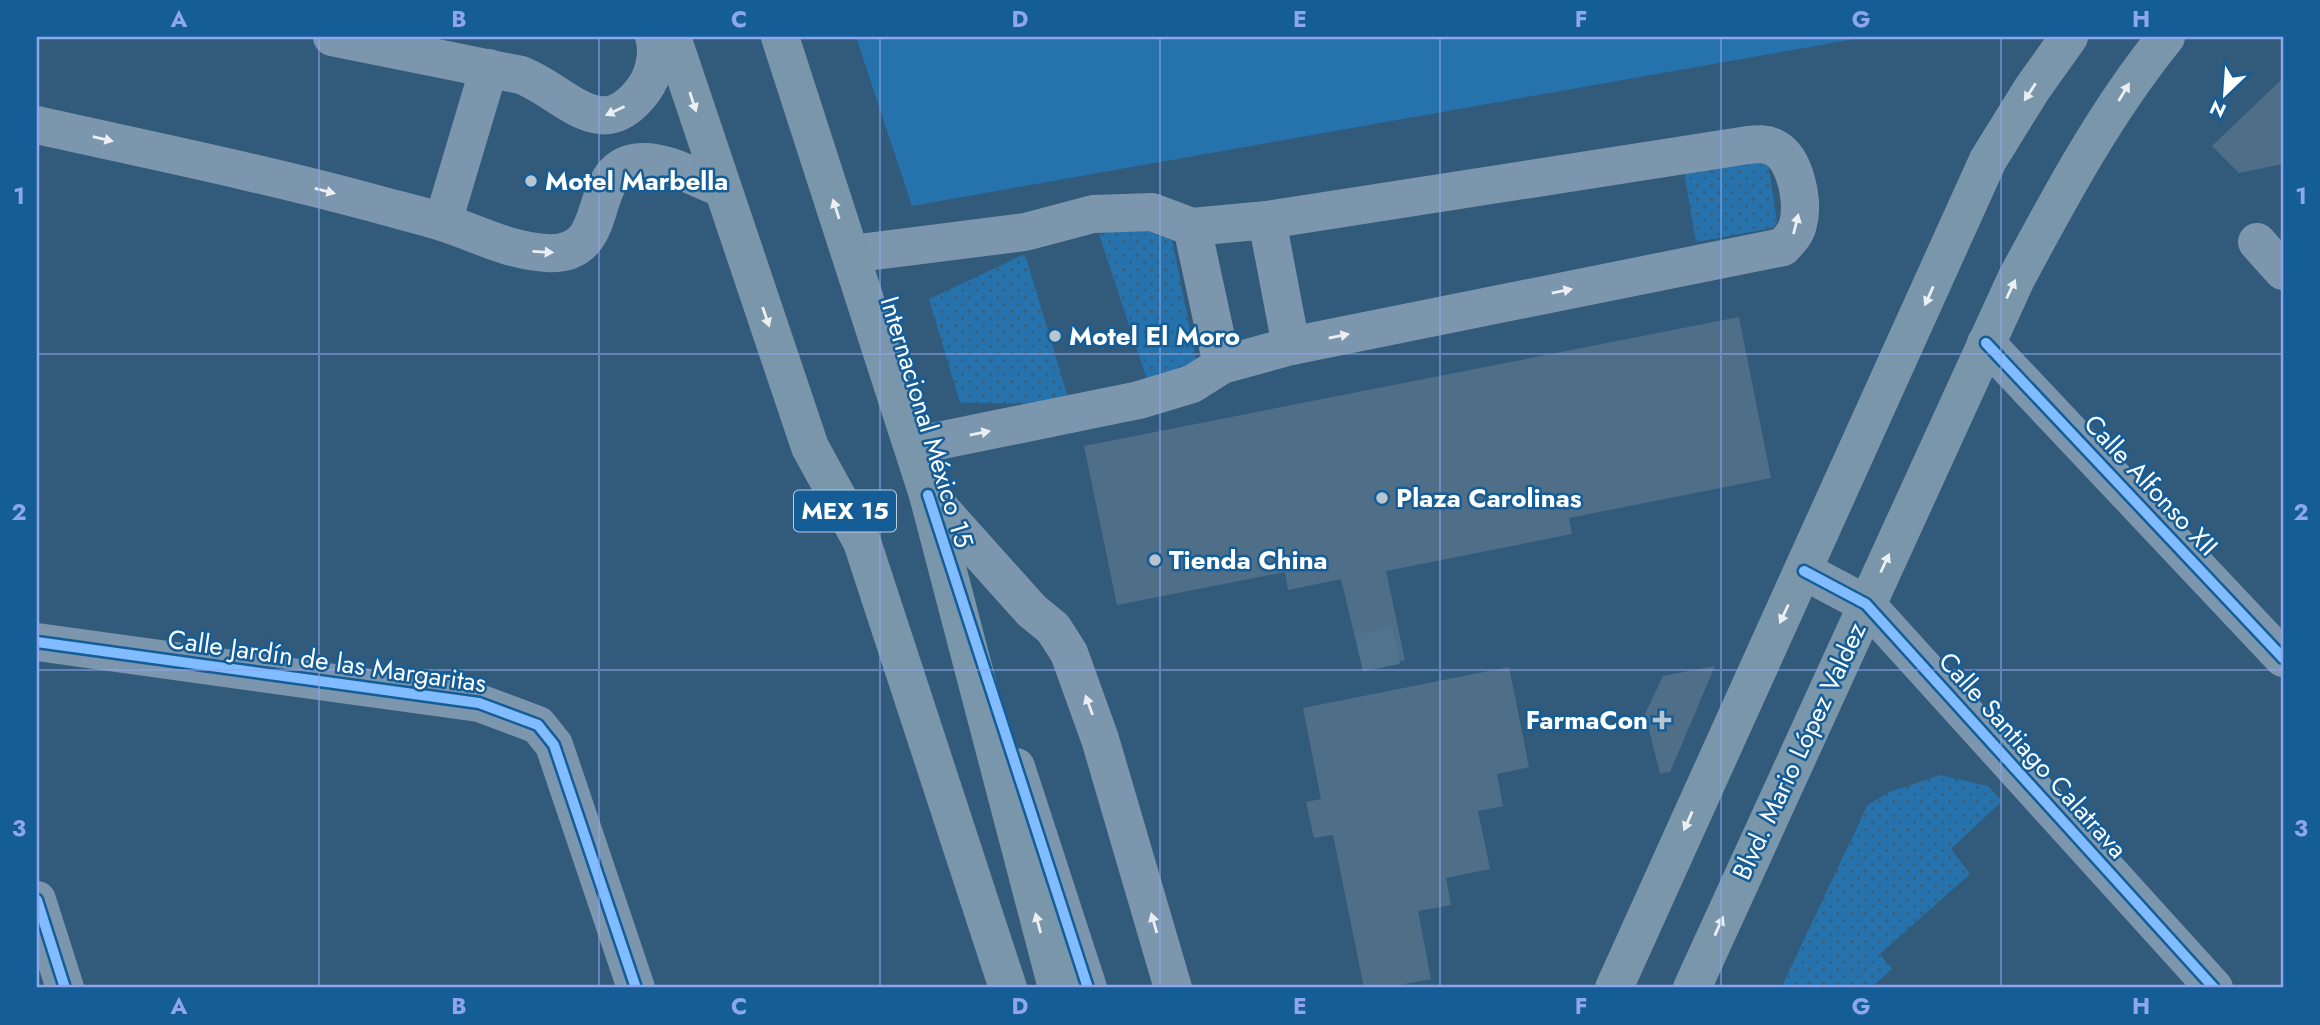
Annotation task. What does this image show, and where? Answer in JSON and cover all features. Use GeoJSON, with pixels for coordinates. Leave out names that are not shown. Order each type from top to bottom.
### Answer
{"type":"FeatureCollection","features":[{"type":"Feature","properties":{"kind":"main road","name":"MEX 15"},"geometry":{"type":"LineString","coordinates":[[671,37],[810,447],[862,542],[1008,988]]}},
{"type":"Feature","properties":{"kind":"main road","name":"Internacional México 15"},"geometry":{"type":"LineString","coordinates":[[780,37],[928,495],[1057,988]]}},
{"type":"Feature","properties":{"kind":"main road"},"geometry":{"type":"LineString","coordinates":[[1614,988],[1988,160],[2032,89],[2070,37]]}},
{"type":"Feature","properties":{"kind":"main road","name":"Blvd. Mario López Valdez"},"geometry":{"type":"LineString","coordinates":[[1692,988],[1986,343],[2054,208],[2130,81],[2166,37]]}},
{"type":"Feature","properties":{"kind":"street"},"geometry":{"type":"LineString","coordinates":[[332,37],[489,68],[536,81],[583,112],[598,117],[611,114],[636,99],[650,79],[657,47],[654,37]]}},
{"type":"Feature","properties":{"kind":"street"},"geometry":{"type":"LineString","coordinates":[[443,222],[489,68]]}},
{"type":"Feature","properties":{"kind":"street"},"geometry":{"type":"LineString","coordinates":[[37,125],[255,174],[443,222],[521,250],[548,254],[569,252],[587,240],[610,176],[623,164],[664,164],[722,188]]}},
{"type":"Feature","properties":{"kind":"street"},"geometry":{"type":"LineString","coordinates":[[851,254],[1025,232],[1093,214],[1152,212],[1192,227],[1266,220],[1748,145],[1764,144],[1776,148],[1785,157],[1798,189],[1799,223],[1792,238],[1783,247],[1291,346],[1222,365],[1192,384],[1139,400],[913,446]]}},
{"type":"Feature","properties":{"kind":"street"},"geometry":{"type":"LineString","coordinates":[[1266,220],[1291,346]]}},
{"type":"Feature","properties":{"kind":"street"},"geometry":{"type":"LineString","coordinates":[[1192,227],[1222,365]]}},
{"type":"Feature","properties":{"kind":"street"},"geometry":{"type":"LineString","coordinates":[[2257,243],[2283,271]]}},
{"type":"Feature","properties":{"kind":"street","name":"Calle Alfonso XII"},"geometry":{"type":"LineString","coordinates":[[1986,343],[2283,658]]}},
{"type":"Feature","properties":{"kind":"street"},"geometry":{"type":"LineString","coordinates":[[928,495],[1088,988]]}},
{"type":"Feature","properties":{"kind":"street"},"geometry":{"type":"LineString","coordinates":[[928,495],[1032,611],[1053,628],[1069,653],[1097,728],[1173,988]]}},
{"type":"Feature","properties":{"kind":"street"},"geometry":{"type":"LineString","coordinates":[[870,567],[991,988]]}},
{"type":"Feature","properties":{"kind":"street","name":"Calle Santiago Calatrava"},"geometry":{"type":"LineString","coordinates":[[1804,571],[1866,604],[2214,988]]}},
{"type":"Feature","properties":{"kind":"street","name":"Calle Jardín de las Margaritas"},"geometry":{"type":"LineString","coordinates":[[37,642],[479,703],[538,725],[554,745],[636,988]]}},
{"type":"Feature","properties":{"kind":"street"},"geometry":{"type":"LineString","coordinates":[[37,900],[65,988]]}},
{"type":"Feature","properties":{"kind":"shaded area"},"geometry":{"type":"Polygon","coordinates":[[[856,37],[1866,37],[912,206],[856,37]]]}},
{"type":"Feature","properties":{"kind":"shaded area"},"geometry":{"type":"Polygon","coordinates":[[[1762,158],[1768,163],[1777,222],[1773,228],[1696,242],[1684,171],[1762,158]]]}},
{"type":"Feature","properties":{"kind":"shaded area"},"geometry":{"type":"Polygon","coordinates":[[[1147,224],[1172,239],[1197,365],[1149,386],[1099,234],[1147,224]]]}},
{"type":"Feature","properties":{"kind":"shaded area"},"geometry":{"type":"Polygon","coordinates":[[[1025,254],[1070,404],[960,403],[929,299],[1025,254]]]}},
{"type":"Feature","properties":{"kind":"shaded area"},"geometry":{"type":"Polygon","coordinates":[[[1940,775],[1988,786],[2002,801],[1951,849],[1970,874],[1880,954],[1892,969],[1870,988],[1781,988],[1867,806],[1887,793],[1940,775]]]}},
{"type":"Feature","properties":{"kind":"building"},"geometry":{"type":"Polygon","coordinates":[[[2283,78],[2283,164],[2239,173],[2212,146],[2283,78]]]}},
{"type":"Feature","properties":{"kind":"building","name":"Plaza Carolinas"},"geometry":{"type":"Polygon","coordinates":[[[1739,317],[1771,478],[1569,518],[1572,534],[1386,571],[1405,660],[1362,667],[1341,579],[1288,590],[1285,572],[1117,605],[1084,446],[1739,317]]]}},
{"type":"Feature","properties":{"kind":"building"},"geometry":{"type":"Polygon","coordinates":[[[1715,666],[1670,772],[1660,773],[1645,714],[1663,676],[1715,666]]]}},
{"type":"Feature","properties":{"kind":"building"},"geometry":{"type":"Polygon","coordinates":[[[1509,667],[1529,767],[1497,774],[1503,806],[1478,811],[1490,869],[1446,878],[1451,905],[1418,911],[1431,979],[1383,988],[1364,988],[1333,835],[1314,838],[1306,802],[1321,799],[1303,708],[1509,667]]]}},
{"type":"Feature","properties":{"kind":"tunnel"},"geometry":{"type":"LineString","coordinates":[[1359,653],[1402,644]]}},
{"type":"Feature","properties":{"kind":"cycle path"},"geometry":{"type":"LineString","coordinates":[[1986,343],[2283,658]]}},
{"type":"Feature","properties":{"kind":"cycle path"},"geometry":{"type":"LineString","coordinates":[[928,495],[1088,988]]}},
{"type":"Feature","properties":{"kind":"cycle path"},"geometry":{"type":"LineString","coordinates":[[1804,571],[1866,604],[2214,988]]}},
{"type":"Feature","properties":{"kind":"cycle path"},"geometry":{"type":"LineString","coordinates":[[37,642],[479,703],[538,725],[554,745],[636,988]]}},
{"type":"Feature","properties":{"kind":"cycle path"},"geometry":{"type":"LineString","coordinates":[[37,900],[65,988]]}},
{"type":"Feature","properties":{"kind":"place","name":"Motel Marbella"},"geometry":{"type":"Point","coordinates":[531,181]}},
{"type":"Feature","properties":{"kind":"place","name":"Motel El Moro"},"geometry":{"type":"Point","coordinates":[1055,336]}},
{"type":"Feature","properties":{"kind":"place","name":"Plaza Carolinas"},"geometry":{"type":"Point","coordinates":[1382,498]}},
{"type":"Feature","properties":{"kind":"place","name":"Tienda China"},"geometry":{"type":"Point","coordinates":[1155,560]}},
{"type":"Feature","properties":{"kind":"place","name":"FarmaCon"},"geometry":{"type":"Point","coordinates":[1662,720]}}]}
